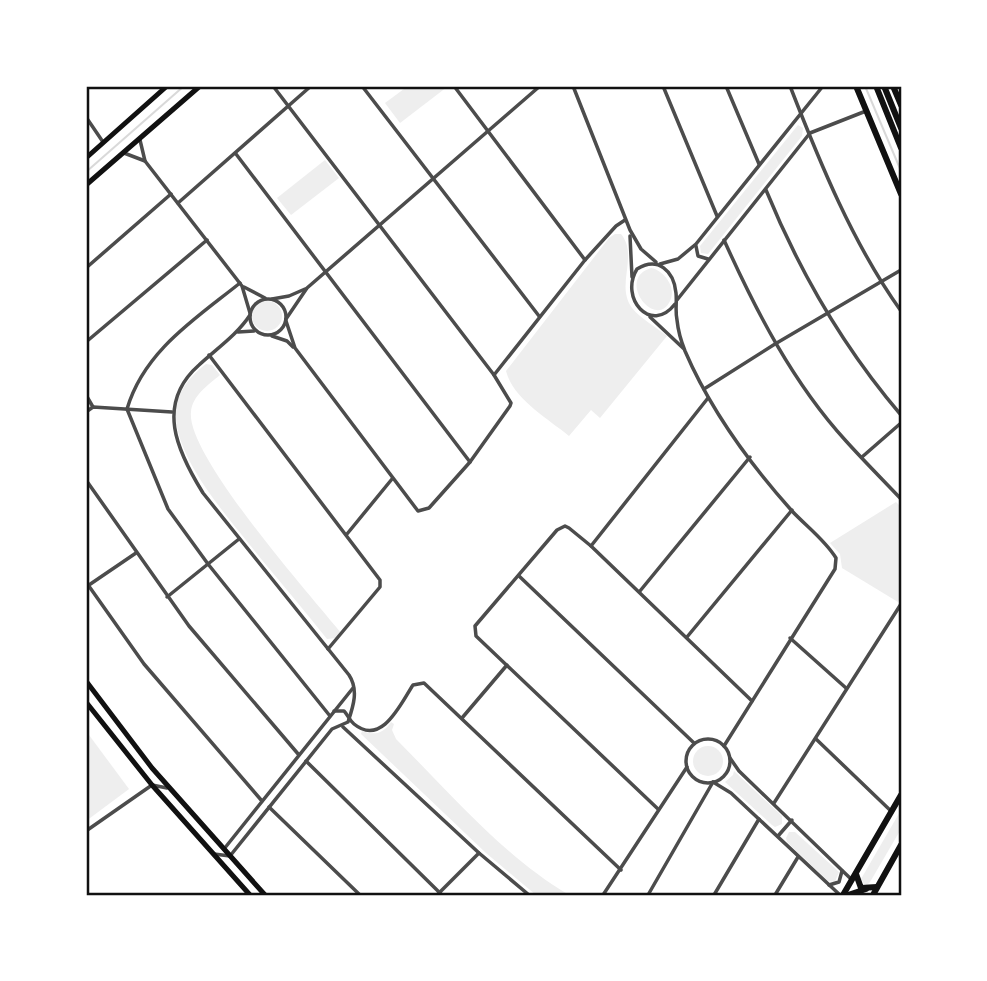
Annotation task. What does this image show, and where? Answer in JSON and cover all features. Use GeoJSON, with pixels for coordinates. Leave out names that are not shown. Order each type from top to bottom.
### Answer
{"type":"FeatureCollection","features":[{"type":"Feature","properties":{"kind":"main road"},"geometry":{"type":"LineString","coordinates":[[86,158],[167,86]]}},
{"type":"Feature","properties":{"kind":"main road"},"geometry":{"type":"LineString","coordinates":[[86,186],[200,86]]}},
{"type":"Feature","properties":{"kind":"main road"},"geometry":{"type":"LineString","coordinates":[[856,86],[901,194]]}},
{"type":"Feature","properties":{"kind":"main road"},"geometry":{"type":"LineString","coordinates":[[876,86],[901,148]]}},
{"type":"Feature","properties":{"kind":"main road"},"geometry":{"type":"LineString","coordinates":[[884,86],[901,128]]}},
{"type":"Feature","properties":{"kind":"main road"},"geometry":{"type":"LineString","coordinates":[[893,86],[901,105]]}},
{"type":"Feature","properties":{"kind":"main road"},"geometry":{"type":"LineString","coordinates":[[86,681],[169,789],[265,895]]}},
{"type":"Feature","properties":{"kind":"main road"},"geometry":{"type":"LineString","coordinates":[[86,704],[152,785],[250,895]]}},
{"type":"Feature","properties":{"kind":"main road"},"geometry":{"type":"LineString","coordinates":[[848,895],[854,877],[901,795]]}},
{"type":"Feature","properties":{"kind":"main road"},"geometry":{"type":"LineString","coordinates":[[873,895],[901,845]]}},
{"type":"Feature","properties":{"kind":"main road"},"geometry":{"type":"LineString","coordinates":[[854,877],[861,888],[866,889]]}},
{"type":"Feature","properties":{"kind":"main road"},"geometry":{"type":"LineString","coordinates":[[848,895],[854,877]]}},
{"type":"Feature","properties":{"kind":"main road"},"geometry":{"type":"LineString","coordinates":[[848,895],[877,887]]}},
{"type":"Feature","properties":{"kind":"street"},"geometry":{"type":"LineString","coordinates":[[241,284],[284,308],[295,348],[415,509],[422,512],[429,508],[470,462],[511,405],[494,375],[273,86]]}},
{"type":"Feature","properties":{"kind":"street"},"geometry":{"type":"LineString","coordinates":[[178,203],[311,86]]}},
{"type":"Feature","properties":{"kind":"street"},"geometry":{"type":"LineString","coordinates":[[362,86],[539,317]]}},
{"type":"Feature","properties":{"kind":"street"},"geometry":{"type":"LineString","coordinates":[[454,86],[585,260]]}},
{"type":"Feature","properties":{"kind":"street"},"geometry":{"type":"LineString","coordinates":[[226,854],[269,807],[332,729],[346,724],[353,704],[354,687],[353,680],[239,539],[192,475],[179,444],[172,412],[175,397],[183,382],[233,335],[257,303],[289,296],[307,288],[540,86]]}},
{"type":"Feature","properties":{"kind":"street"},"geometry":{"type":"LineString","coordinates":[[573,86],[629,230],[641,249],[666,269],[673,283],[684,349],[708,398],[792,510],[834,554],[835,569],[724,746]]}},
{"type":"Feature","properties":{"kind":"street"},"geometry":{"type":"LineString","coordinates":[[663,86],[717,218]]}},
{"type":"Feature","properties":{"kind":"street"},"geometry":{"type":"LineString","coordinates":[[726,86],[759,164]]}},
{"type":"Feature","properties":{"kind":"street"},"geometry":{"type":"LineString","coordinates":[[790,86],[844,209],[881,283],[901,312]]}},
{"type":"Feature","properties":{"kind":"street"},"geometry":{"type":"LineString","coordinates":[[631,281],[637,269],[643,265],[678,260],[696,244],[823,86]]}},
{"type":"Feature","properties":{"kind":"street"},"geometry":{"type":"LineString","coordinates":[[648,316],[665,313],[676,303],[810,133],[866,111]]}},
{"type":"Feature","properties":{"kind":"street"},"geometry":{"type":"LineString","coordinates":[[86,117],[103,142]]}},
{"type":"Feature","properties":{"kind":"street"},"geometry":{"type":"LineString","coordinates":[[139,139],[145,161],[241,284],[252,326],[260,333]]}},
{"type":"Feature","properties":{"kind":"street"},"geometry":{"type":"LineString","coordinates":[[123,153],[145,161]]}},
{"type":"Feature","properties":{"kind":"street"},"geometry":{"type":"LineString","coordinates":[[236,154],[470,462]]}},
{"type":"Feature","properties":{"kind":"street"},"geometry":{"type":"LineString","coordinates":[[765,189],[799,264],[827,315],[851,351],[901,415]]}},
{"type":"Feature","properties":{"kind":"street"},"geometry":{"type":"LineString","coordinates":[[86,268],[171,194]]}},
{"type":"Feature","properties":{"kind":"street"},"geometry":{"type":"LineString","coordinates":[[494,375],[585,260],[616,226],[625,220]]}},
{"type":"Feature","properties":{"kind":"street"},"geometry":{"type":"LineString","coordinates":[[629,230],[631,294],[635,303],[684,349]]}},
{"type":"Feature","properties":{"kind":"street"},"geometry":{"type":"LineString","coordinates":[[86,342],[206,240]]}},
{"type":"Feature","properties":{"kind":"street"},"geometry":{"type":"LineString","coordinates":[[724,240],[745,288],[775,344],[828,418],[901,499]]}},
{"type":"Feature","properties":{"kind":"street"},"geometry":{"type":"LineString","coordinates":[[696,244],[698,256],[709,258]]}},
{"type":"Feature","properties":{"kind":"street"},"geometry":{"type":"LineString","coordinates":[[704,389],[901,270]]}},
{"type":"Feature","properties":{"kind":"street"},"geometry":{"type":"LineString","coordinates":[[241,284],[178,332],[156,354],[141,375],[127,409],[168,509],[208,564],[330,716]]}},
{"type":"Feature","properties":{"kind":"street"},"geometry":{"type":"LineString","coordinates":[[269,335],[280,331],[307,288]]}},
{"type":"Feature","properties":{"kind":"street"},"geometry":{"type":"LineString","coordinates":[[233,335],[246,330],[278,337],[295,348]]}},
{"type":"Feature","properties":{"kind":"street"},"geometry":{"type":"LineString","coordinates":[[209,355],[381,584],[328,649]]}},
{"type":"Feature","properties":{"kind":"street"},"geometry":{"type":"LineString","coordinates":[[86,395],[93,407]]}},
{"type":"Feature","properties":{"kind":"street"},"geometry":{"type":"LineString","coordinates":[[591,546],[708,398]]}},
{"type":"Feature","properties":{"kind":"street"},"geometry":{"type":"LineString","coordinates":[[86,412],[93,407],[172,412]]}},
{"type":"Feature","properties":{"kind":"street"},"geometry":{"type":"LineString","coordinates":[[862,457],[901,423]]}},
{"type":"Feature","properties":{"kind":"street"},"geometry":{"type":"LineString","coordinates":[[639,592],[750,457]]}},
{"type":"Feature","properties":{"kind":"street"},"geometry":{"type":"LineString","coordinates":[[346,534],[393,479]]}},
{"type":"Feature","properties":{"kind":"street"},"geometry":{"type":"LineString","coordinates":[[86,480],[167,597],[299,755]]}},
{"type":"Feature","properties":{"kind":"street"},"geometry":{"type":"LineString","coordinates":[[687,637],[792,510]]}},
{"type":"Feature","properties":{"kind":"street"},"geometry":{"type":"LineString","coordinates":[[658,809],[476,636],[475,626],[518,575],[560,528],[569,528],[752,701]]}},
{"type":"Feature","properties":{"kind":"street"},"geometry":{"type":"LineString","coordinates":[[167,597],[239,539]]}},
{"type":"Feature","properties":{"kind":"street"},"geometry":{"type":"LineString","coordinates":[[136,553],[87,585],[144,664],[262,801]]}},
{"type":"Feature","properties":{"kind":"street"},"geometry":{"type":"LineString","coordinates":[[518,575],[694,743]]}},
{"type":"Feature","properties":{"kind":"street"},"geometry":{"type":"LineString","coordinates":[[774,803],[901,604]]}},
{"type":"Feature","properties":{"kind":"street"},"geometry":{"type":"LineString","coordinates":[[790,638],[847,689]]}},
{"type":"Feature","properties":{"kind":"street"},"geometry":{"type":"LineString","coordinates":[[462,718],[507,665]]}},
{"type":"Feature","properties":{"kind":"street"},"geometry":{"type":"LineString","coordinates":[[349,719],[360,728],[378,730],[386,726],[414,685],[418,682],[424,683],[621,870]]}},
{"type":"Feature","properties":{"kind":"street"},"geometry":{"type":"LineString","coordinates":[[228,871],[226,854],[262,801],[354,687]]}},
{"type":"Feature","properties":{"kind":"street"},"geometry":{"type":"LineString","coordinates":[[334,711],[344,711],[357,738]]}},
{"type":"Feature","properties":{"kind":"street"},"geometry":{"type":"LineString","coordinates":[[337,727],[343,727],[357,738],[479,853],[529,895]]}},
{"type":"Feature","properties":{"kind":"street"},"geometry":{"type":"LineString","coordinates":[[357,738],[360,728]]}},
{"type":"Feature","properties":{"kind":"street"},"geometry":{"type":"LineString","coordinates":[[603,895],[687,767],[687,754],[694,743],[713,739],[724,746],[739,771],[841,870],[854,877]]}},
{"type":"Feature","properties":{"kind":"street"},"geometry":{"type":"LineString","coordinates":[[816,739],[892,811]]}},
{"type":"Feature","properties":{"kind":"street"},"geometry":{"type":"LineString","coordinates":[[648,895],[713,782],[726,772],[730,758]]}},
{"type":"Feature","properties":{"kind":"street"},"geometry":{"type":"LineString","coordinates":[[306,761],[439,894],[479,853]]}},
{"type":"Feature","properties":{"kind":"street"},"geometry":{"type":"LineString","coordinates":[[687,767],[695,778],[713,782],[731,793],[829,886],[848,895]]}},
{"type":"Feature","properties":{"kind":"street"},"geometry":{"type":"LineString","coordinates":[[152,768],[152,785]]}},
{"type":"Feature","properties":{"kind":"street"},"geometry":{"type":"LineString","coordinates":[[86,831],[152,785],[169,789]]}},
{"type":"Feature","properties":{"kind":"street"},"geometry":{"type":"LineString","coordinates":[[269,807],[360,895]]}},
{"type":"Feature","properties":{"kind":"street"},"geometry":{"type":"LineString","coordinates":[[714,895],[759,819]]}},
{"type":"Feature","properties":{"kind":"street"},"geometry":{"type":"LineString","coordinates":[[778,836],[792,820]]}},
{"type":"Feature","properties":{"kind":"street"},"geometry":{"type":"LineString","coordinates":[[210,850],[226,854]]}},
{"type":"Feature","properties":{"kind":"street"},"geometry":{"type":"LineString","coordinates":[[775,895],[798,857]]}},
{"type":"Feature","properties":{"kind":"street"},"geometry":{"type":"LineString","coordinates":[[829,886],[839,881],[841,870]]}},
{"type":"Feature","properties":{"kind":"shaded area"},"geometry":{"type":"Polygon","coordinates":[[[408,86],[447,87],[400,123],[385,103],[408,86]]]}},
{"type":"Feature","properties":{"kind":"shaded area"},"geometry":{"type":"Polygon","coordinates":[[[798,125],[803,128],[802,136],[708,254],[701,253],[700,246],[798,125]]]}},
{"type":"Feature","properties":{"kind":"shaded area"},"geometry":{"type":"Polygon","coordinates":[[[325,160],[339,178],[291,215],[277,198],[325,160]]]}},
{"type":"Feature","properties":{"kind":"shaded area"},"geometry":{"type":"Polygon","coordinates":[[[621,234],[628,252],[627,299],[636,312],[667,336],[600,418],[591,410],[569,436],[523,399],[506,371],[609,238],[621,234]]]}},
{"type":"Feature","properties":{"kind":"shaded area"},"geometry":{"type":"Polygon","coordinates":[[[651,268],[668,280],[672,291],[670,301],[664,309],[648,307],[638,291],[637,282],[641,274],[651,268]]]}},
{"type":"Feature","properties":{"kind":"shaded area"},"geometry":{"type":"Polygon","coordinates":[[[267,301],[273,302],[281,310],[281,322],[273,330],[267,331],[261,330],[253,322],[252,316],[253,310],[261,302],[267,301]]]}},
{"type":"Feature","properties":{"kind":"shaded area"},"geometry":{"type":"Polygon","coordinates":[[[206,364],[212,365],[220,375],[201,391],[194,401],[191,412],[195,432],[228,491],[341,633],[336,638],[327,639],[236,528],[208,491],[185,451],[178,431],[178,399],[185,386],[206,364]]]}},
{"type":"Feature","properties":{"kind":"shaded area"},"geometry":{"type":"Polygon","coordinates":[[[896,502],[901,507],[901,597],[898,602],[842,568],[840,554],[830,543],[896,502]]]}},
{"type":"Feature","properties":{"kind":"shaded area"},"geometry":{"type":"Polygon","coordinates":[[[391,722],[394,724],[392,730],[396,739],[478,823],[522,862],[569,895],[536,895],[486,853],[361,734],[362,731],[379,732],[391,722]]]}},
{"type":"Feature","properties":{"kind":"shaded area"},"geometry":{"type":"Polygon","coordinates":[[[86,731],[129,789],[86,821],[86,731]]]}},
{"type":"Feature","properties":{"kind":"shaded area"},"geometry":{"type":"Polygon","coordinates":[[[708,746],[719,750],[723,761],[719,772],[708,776],[697,772],[693,761],[697,750],[708,746]]]}},
{"type":"Feature","properties":{"kind":"shaded area"},"geometry":{"type":"Polygon","coordinates":[[[734,771],[782,816],[782,824],[775,827],[772,825],[725,782],[734,771]]]}},
{"type":"Feature","properties":{"kind":"shaded area"},"geometry":{"type":"Polygon","coordinates":[[[901,810],[901,829],[870,882],[864,884],[861,879],[901,810]]]}},
{"type":"Feature","properties":{"kind":"shaded area"},"geometry":{"type":"Polygon","coordinates":[[[789,832],[795,832],[839,872],[835,882],[828,881],[787,842],[789,832]]]}},
{"type":"Feature","properties":{"kind":"waterway"},"geometry":{"type":"LineString","coordinates":[[86,172],[184,86]]}},
{"type":"Feature","properties":{"kind":"waterway"},"geometry":{"type":"LineString","coordinates":[[865,86],[901,171]]}}]}
